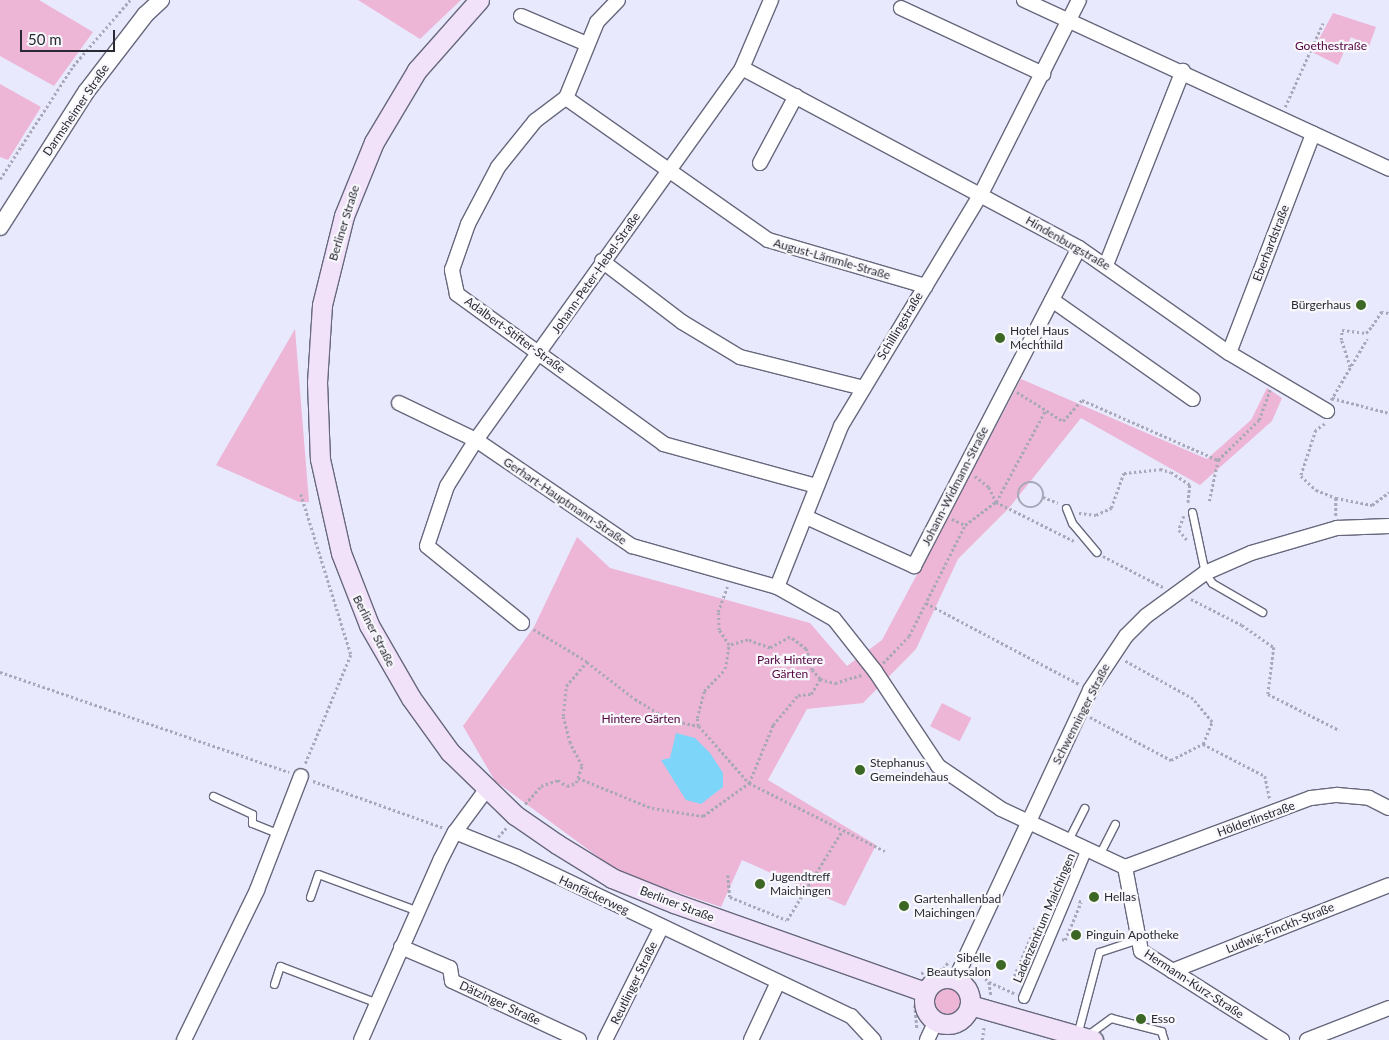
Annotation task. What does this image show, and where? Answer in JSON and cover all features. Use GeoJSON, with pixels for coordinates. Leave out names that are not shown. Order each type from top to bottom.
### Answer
{"type":"FeatureCollection","features":[{"type":"Feature","properties":{"kind":"main road","name":"Berliner Straße"},"geometry":{"type":"LineString","coordinates":[[479,0],[417,70],[374,142],[362,168],[331,260],[322,305],[317,382],[320,459],[332,517],[354,590],[369,625],[411,698],[450,752],[486,790],[515,815],[612,878],[750,932],[926,992]]}},
{"type":"Feature","properties":{"kind":"main road"},"geometry":{"type":"LineString","coordinates":[[955,980],[969,993],[970,1005],[957,1022],[936,1021],[926,1009],[926,992],[935,982],[955,980]]}},
{"type":"Feature","properties":{"kind":"main road"},"geometry":{"type":"LineString","coordinates":[[970,1005],[1085,1038]]}},
{"type":"Feature","properties":{"kind":"street","name":"Darmsheimer Straße"},"geometry":{"type":"LineString","coordinates":[[0,227],[86,92],[145,14],[161,0]]}},
{"type":"Feature","properties":{"kind":"street"},"geometry":{"type":"LineString","coordinates":[[618,0],[597,22],[566,98],[670,170]]}},
{"type":"Feature","properties":{"kind":"street","name":"Johann-Peter-Hebel-Straße"},"geometry":{"type":"LineString","coordinates":[[522,623],[427,546],[447,486],[476,440],[540,352],[602,261],[670,170],[742,68],[771,0]]}},
{"type":"Feature","properties":{"kind":"street"},"geometry":{"type":"LineString","coordinates":[[1024,0],[1184,71],[1389,169]]}},
{"type":"Feature","properties":{"kind":"street","name":"Schillingstraße"},"geometry":{"type":"LineString","coordinates":[[777,587],[841,426],[981,194],[1079,0]]}},
{"type":"Feature","properties":{"kind":"street"},"geometry":{"type":"LineString","coordinates":[[901,8],[1043,74]]}},
{"type":"Feature","properties":{"kind":"street"},"geometry":{"type":"LineString","coordinates":[[521,16],[587,44]]}},
{"type":"Feature","properties":{"kind":"street","name":"Hindenburgstraße"},"geometry":{"type":"LineString","coordinates":[[742,68],[1080,248],[1106,264],[1229,353],[1327,411]]}},
{"type":"Feature","properties":{"kind":"street"},"geometry":{"type":"LineString","coordinates":[[1106,264],[1184,71]]}},
{"type":"Feature","properties":{"kind":"street"},"geometry":{"type":"LineString","coordinates":[[760,163],[796,96]]}},
{"type":"Feature","properties":{"kind":"street","name":"Adalbert-Stifter-Straße"},"geometry":{"type":"LineString","coordinates":[[566,98],[535,121],[498,167],[468,224],[452,270],[457,294],[540,352],[664,444],[816,486]]}},
{"type":"Feature","properties":{"kind":"street","name":"Eberhardstraße"},"geometry":{"type":"LineString","coordinates":[[1229,353],[1314,134]]}},
{"type":"Feature","properties":{"kind":"street","name":"August-Lämmle-Straße"},"geometry":{"type":"LineString","coordinates":[[670,170],[768,240],[924,286]]}},
{"type":"Feature","properties":{"kind":"street","name":"Johann-Widmann-Straße"},"geometry":{"type":"LineString","coordinates":[[806,517],[914,566],[1080,248]]}},
{"type":"Feature","properties":{"kind":"street"},"geometry":{"type":"LineString","coordinates":[[602,261],[682,322],[740,357],[863,388]]}},
{"type":"Feature","properties":{"kind":"street"},"geometry":{"type":"LineString","coordinates":[[1052,300],[1193,399]]}},
{"type":"Feature","properties":{"kind":"street","name":"Gerhart-Hauptmann-Straße"},"geometry":{"type":"LineString","coordinates":[[399,403],[476,440],[632,546],[777,587],[834,619],[875,671],[938,766],[1001,809],[1029,822]]}},
{"type":"Feature","properties":{"kind":"street","name":"Schwenninger Straße"},"geometry":{"type":"LineString","coordinates":[[955,980],[1090,690],[1112,654],[1146,616],[1205,573],[1275,544],[1336,528],[1389,526]]}},
{"type":"Feature","properties":{"kind":"street"},"geometry":{"type":"LineString","coordinates":[[184,1040],[257,890],[301,776]]}},
{"type":"Feature","properties":{"kind":"street"},"geometry":{"type":"LineString","coordinates":[[360,1040],[375,1002],[455,832],[486,790]]}},
{"type":"Feature","properties":{"kind":"street","name":"Hölderlinstraße"},"geometry":{"type":"LineString","coordinates":[[1124,867],[1311,798],[1337,796],[1370,798],[1389,808]]}},
{"type":"Feature","properties":{"kind":"street"},"geometry":{"type":"LineString","coordinates":[[1029,822],[1065,846],[1093,852],[1124,867]]}},
{"type":"Feature","properties":{"kind":"street","name":"Hanfäckerweg"},"geometry":{"type":"LineString","coordinates":[[455,832],[494,847],[852,1016],[873,1040]]}},
{"type":"Feature","properties":{"kind":"street","name":"Ladenzentrum Maichingen"},"geometry":{"type":"LineString","coordinates":[[1024,998],[1093,852]]}},
{"type":"Feature","properties":{"kind":"street","name":"Hermann-Kurz-Straße"},"geometry":{"type":"LineString","coordinates":[[1124,867],[1141,951],[1282,1040]]}},
{"type":"Feature","properties":{"kind":"street","name":"Ludwig-Finckh-Straße"},"geometry":{"type":"LineString","coordinates":[[1172,972],[1389,885]]}},
{"type":"Feature","properties":{"kind":"street","name":"Reutlinger Straße"},"geometry":{"type":"LineString","coordinates":[[606,1040],[662,926]]}},
{"type":"Feature","properties":{"kind":"street","name":"Dätzinger Straße"},"geometry":{"type":"LineString","coordinates":[[401,947],[450,968],[452,980],[579,1040]]}},
{"type":"Feature","properties":{"kind":"street"},"geometry":{"type":"LineString","coordinates":[[751,1040],[778,982]]}},
{"type":"Feature","properties":{"kind":"street"},"geometry":{"type":"LineString","coordinates":[[1307,1040],[1389,1008]]}},
{"type":"Feature","properties":{"kind":"street"},"geometry":{"type":"LineString","coordinates":[[927,1040],[936,1021]]}},
{"type":"Feature","properties":{"kind":"lane"},"geometry":{"type":"LineString","coordinates":[[1066,508],[1072,523],[1096,552]]}},
{"type":"Feature","properties":{"kind":"lane"},"geometry":{"type":"LineString","coordinates":[[1192,512],[1205,573],[1212,583],[1262,612]]}},
{"type":"Feature","properties":{"kind":"lane"},"geometry":{"type":"LineString","coordinates":[[213,796],[252,814],[252,823],[279,834]]}},
{"type":"Feature","properties":{"kind":"lane"},"geometry":{"type":"LineString","coordinates":[[1065,846],[1084,808]]}},
{"type":"Feature","properties":{"kind":"lane"},"geometry":{"type":"LineString","coordinates":[[1093,852],[1115,824]]}},
{"type":"Feature","properties":{"kind":"lane"},"geometry":{"type":"LineString","coordinates":[[310,896],[318,874],[418,911]]}},
{"type":"Feature","properties":{"kind":"lane"},"geometry":{"type":"LineString","coordinates":[[1085,1038],[1099,952],[1138,939]]}},
{"type":"Feature","properties":{"kind":"lane"},"geometry":{"type":"LineString","coordinates":[[274,984],[280,966],[375,1002]]}},
{"type":"Feature","properties":{"kind":"lane"},"geometry":{"type":"LineString","coordinates":[[1085,1038],[1111,1018],[1161,1031],[1164,1040]]}},
{"type":"Feature","properties":{"kind":"path"},"geometry":{"type":"LineString","coordinates":[[0,179],[72,66],[130,0]]}},
{"type":"Feature","properties":{"kind":"path"},"geometry":{"type":"LineString","coordinates":[[1280,118],[1323,23]]}},
{"type":"Feature","properties":{"kind":"path"},"geometry":{"type":"LineString","coordinates":[[1350,368],[1341,340],[1342,330],[1366,333],[1382,312],[1389,313]]}},
{"type":"Feature","properties":{"kind":"path"},"geometry":{"type":"LineString","coordinates":[[1367,339],[1332,398],[1327,411],[1336,417],[1316,430],[1301,476],[1316,490],[1336,498],[1372,505],[1389,492]]}},
{"type":"Feature","properties":{"kind":"path"},"geometry":{"type":"LineString","coordinates":[[1209,501],[1218,460],[1259,420],[1274,380]]}},
{"type":"Feature","properties":{"kind":"path"},"geometry":{"type":"LineString","coordinates":[[1007,386],[1063,421],[1082,400],[1218,460]]}},
{"type":"Feature","properties":{"kind":"path"},"geometry":{"type":"LineString","coordinates":[[1332,398],[1389,413]]}},
{"type":"Feature","properties":{"kind":"path"},"geometry":{"type":"LineString","coordinates":[[729,645],[748,640],[770,648],[790,637],[806,649],[812,670],[820,679],[836,683],[875,671],[909,636],[965,525],[996,502],[1045,411]]}},
{"type":"Feature","properties":{"kind":"path"},"geometry":{"type":"LineString","coordinates":[[964,468],[989,487],[996,502]]}},
{"type":"Feature","properties":{"kind":"path"},"geometry":{"type":"LineString","coordinates":[[1043,497],[1038,506],[1031,508],[1020,502],[1018,491],[1025,484],[1032,482],[1039,485],[1043,497],[1066,508],[1096,515],[1111,508],[1124,473],[1160,470],[1171,472],[1190,485],[1190,497],[1179,530],[1184,537]]}},
{"type":"Feature","properties":{"kind":"path"},"geometry":{"type":"LineString","coordinates":[[301,494],[351,655],[301,776]]}},
{"type":"Feature","properties":{"kind":"path"},"geometry":{"type":"LineString","coordinates":[[1336,498],[1336,528]]}},
{"type":"Feature","properties":{"kind":"path"},"geometry":{"type":"LineString","coordinates":[[941,513],[965,525]]}},
{"type":"Feature","properties":{"kind":"path"},"geometry":{"type":"LineString","coordinates":[[698,726],[697,718],[704,690],[725,669],[729,645],[719,630],[718,612],[731,574]]}},
{"type":"Feature","properties":{"kind":"path"},"geometry":{"type":"LineString","coordinates":[[1177,592],[1242,625],[1274,647],[1268,694],[1339,730]]}},
{"type":"Feature","properties":{"kind":"path"},"geometry":{"type":"LineString","coordinates":[[926,603],[1090,690]]}},
{"type":"Feature","properties":{"kind":"path"},"geometry":{"type":"LineString","coordinates":[[522,623],[587,662],[635,700],[660,714],[698,726],[749,783],[885,852]]}},
{"type":"Feature","properties":{"kind":"path"},"geometry":{"type":"LineString","coordinates":[[1080,712],[1171,760],[1203,744],[1212,722],[1193,698],[1112,654]]}},
{"type":"Feature","properties":{"kind":"path"},"geometry":{"type":"LineString","coordinates":[[494,847],[515,815],[541,786],[558,780],[567,786],[576,783],[582,766],[570,743],[563,716],[566,686],[587,662]]}},
{"type":"Feature","properties":{"kind":"path"},"geometry":{"type":"LineString","coordinates":[[0,672],[301,776],[455,832]]}},
{"type":"Feature","properties":{"kind":"path"},"geometry":{"type":"LineString","coordinates":[[578,778],[652,808],[703,816],[749,783],[773,725],[798,695],[810,694],[820,679]]}},
{"type":"Feature","properties":{"kind":"path"},"geometry":{"type":"LineString","coordinates":[[1203,744],[1265,776],[1273,813]]}},
{"type":"Feature","properties":{"kind":"path"},"geometry":{"type":"LineString","coordinates":[[728,875],[730,896],[787,920],[842,831]]}},
{"type":"Feature","properties":{"kind":"path"},"geometry":{"type":"LineString","coordinates":[[1054,891],[1070,855],[1065,846]]}},
{"type":"Feature","properties":{"kind":"path"},"geometry":{"type":"LineString","coordinates":[[1062,939],[1065,940],[1080,902],[1077,901]]}},
{"type":"Feature","properties":{"kind":"path"},"geometry":{"type":"LineString","coordinates":[[977,969],[988,982],[1024,998]]}},
{"type":"Feature","properties":{"kind":"green space"},"geometry":{"type":"Polygon","coordinates":[[[0,0],[39,0],[93,32],[54,86],[0,56],[0,0]]]}},
{"type":"Feature","properties":{"kind":"green space"},"geometry":{"type":"Polygon","coordinates":[[[358,0],[461,0],[420,39],[358,0]]]}},
{"type":"Feature","properties":{"kind":"green space","name":"Goethestraße"},"geometry":{"type":"Polygon","coordinates":[[[1333,13],[1376,27],[1369,46],[1351,37],[1338,65],[1312,52],[1333,13]]]}},
{"type":"Feature","properties":{"kind":"green space"},"geometry":{"type":"Polygon","coordinates":[[[0,84],[41,107],[8,160],[0,157],[0,84]]]}},
{"type":"Feature","properties":{"kind":"green space"},"geometry":{"type":"Polygon","coordinates":[[[295,329],[309,502],[299,502],[216,465],[295,329]]]}},
{"type":"Feature","properties":{"kind":"green space","name":"Hintere Gärten"},"geometry":{"type":"Polygon","coordinates":[[[1021,379],[1207,459],[1251,420],[1267,388],[1282,398],[1272,421],[1200,485],[1081,418],[1009,508],[958,559],[916,649],[863,703],[807,709],[768,780],[876,845],[845,906],[742,860],[721,907],[620,873],[495,781],[463,726],[534,627],[577,537],[610,568],[810,623],[847,666],[882,640],[1021,379]]]}},
{"type":"Feature","properties":{"kind":"green space"},"geometry":{"type":"Polygon","coordinates":[[[942,703],[971,718],[960,741],[930,726],[942,703]]]}},
{"type":"Feature","properties":{"kind":"green space"},"geometry":{"type":"Polygon","coordinates":[[[948,988],[957,992],[961,1001],[957,1010],[948,1014],[939,1010],[935,1001],[939,992],[948,988]]]}},
{"type":"Feature","properties":{"kind":"water"},"geometry":{"type":"Polygon","coordinates":[[[676,733],[695,738],[710,753],[723,773],[723,787],[701,804],[686,800],[661,760],[670,758],[676,733]]]}},
{"type":"Feature","properties":{"kind":"place","name":"Bürgerhaus"},"geometry":{"type":"Point","coordinates":[1361,305]}},
{"type":"Feature","properties":{"kind":"place","name":"Hotel Haus Mechthild"},"geometry":{"type":"Point","coordinates":[1000,338]}},
{"type":"Feature","properties":{"kind":"place","name":"Stephanus Gemeindehaus"},"geometry":{"type":"Point","coordinates":[860,770]}},
{"type":"Feature","properties":{"kind":"place","name":"Jugendtreff Maichingen"},"geometry":{"type":"Point","coordinates":[760,884]}},
{"type":"Feature","properties":{"kind":"place","name":"Hellas"},"geometry":{"type":"Point","coordinates":[1094,897]}},
{"type":"Feature","properties":{"kind":"place","name":"Gartenhallenbad Maichingen"},"geometry":{"type":"Point","coordinates":[904,906]}},
{"type":"Feature","properties":{"kind":"place","name":"Pinguin Apotheke"},"geometry":{"type":"Point","coordinates":[1076,935]}},
{"type":"Feature","properties":{"kind":"place","name":"Sibelle Beautysalon"},"geometry":{"type":"Point","coordinates":[1001,965]}},
{"type":"Feature","properties":{"kind":"place","name":"Esso"},"geometry":{"type":"Point","coordinates":[1141,1019]}},
{"type":"Feature","properties":{"kind":"park label","name":"Park Hintere Gärten"},"geometry":{"type":"Point","coordinates":[790,667]}}]}
